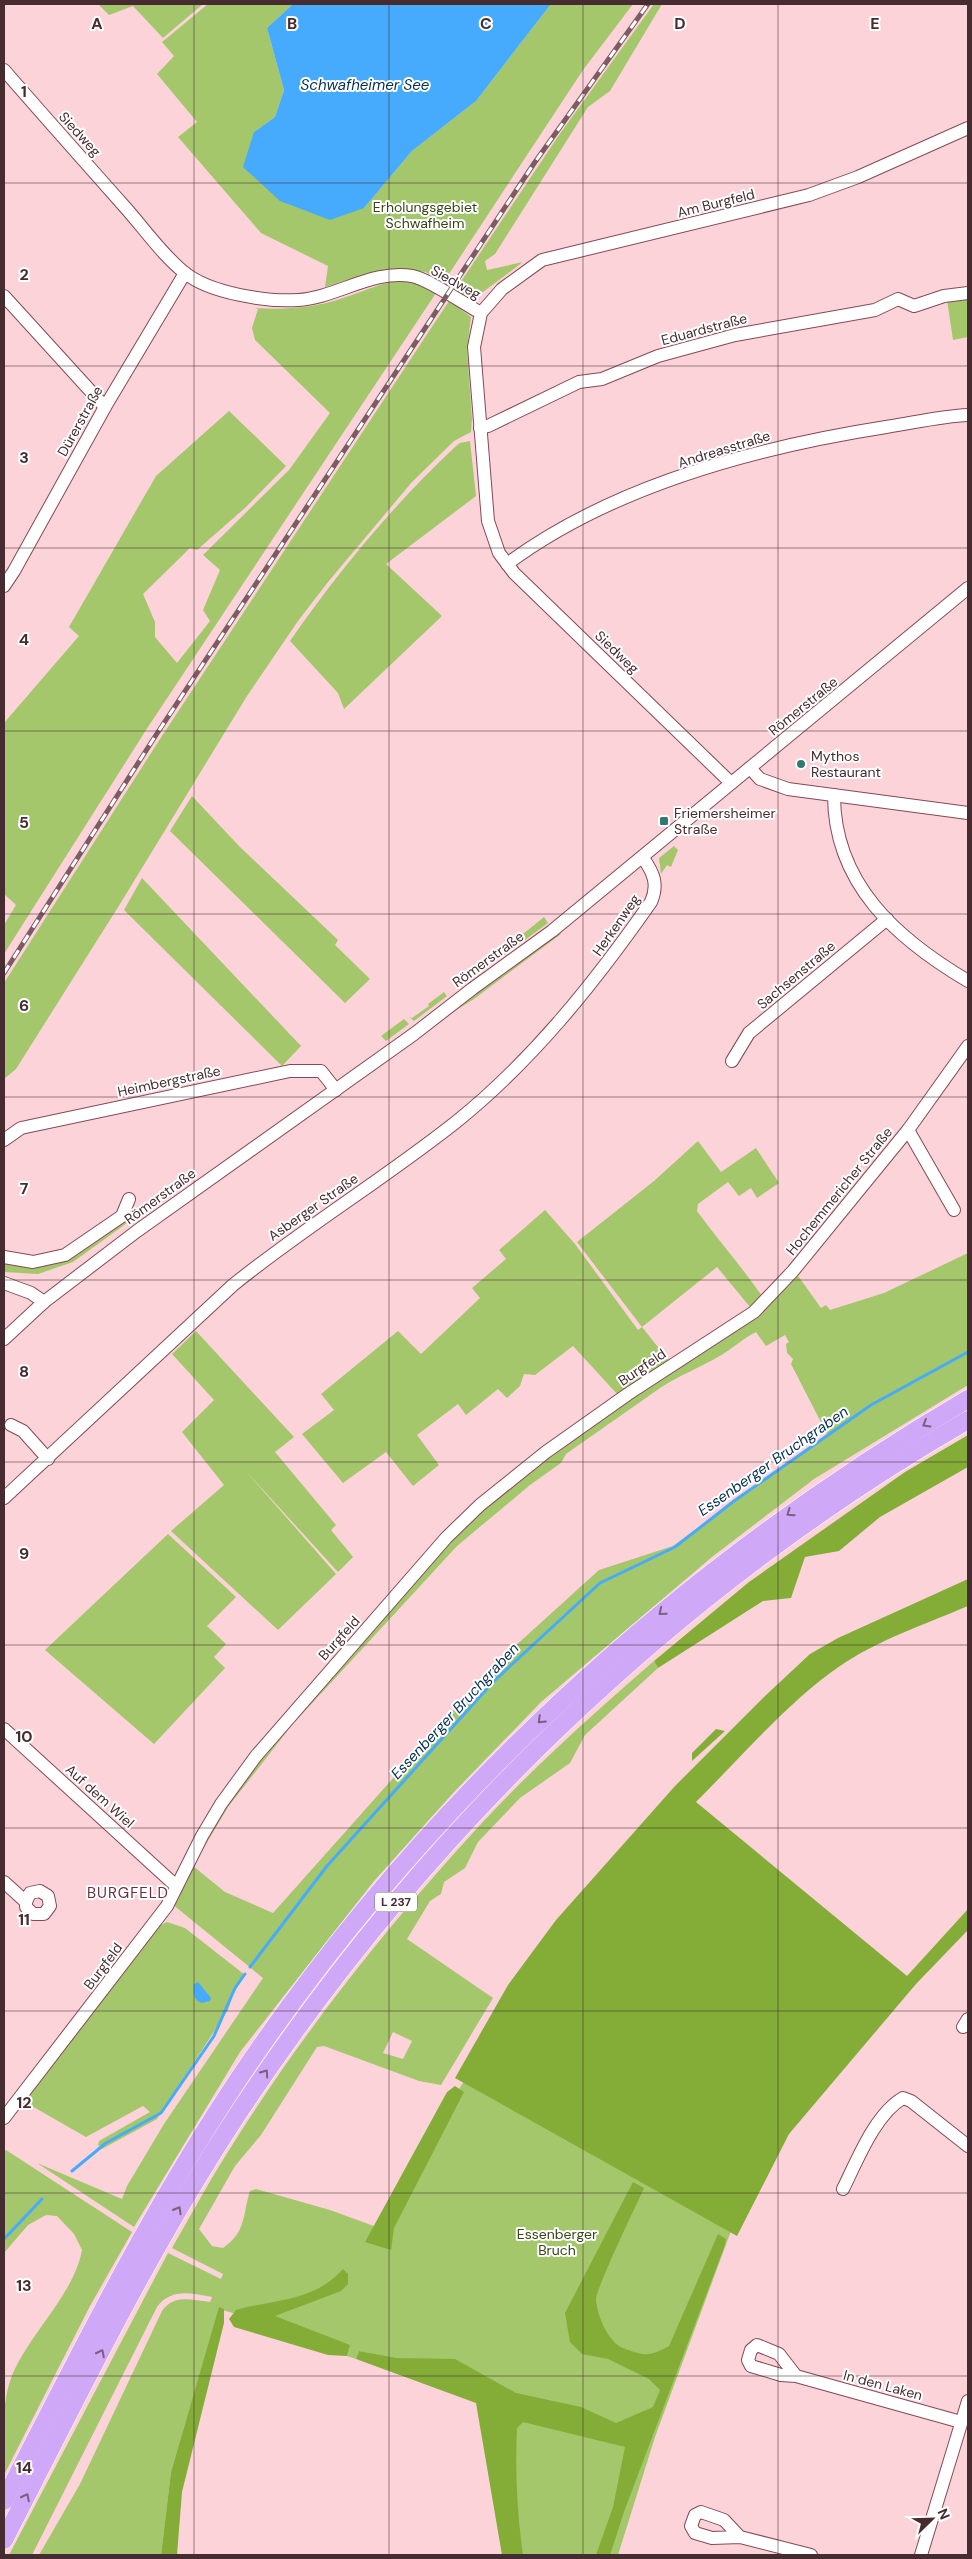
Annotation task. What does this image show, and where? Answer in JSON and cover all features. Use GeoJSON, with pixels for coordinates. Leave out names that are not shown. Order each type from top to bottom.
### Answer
{"type":"FeatureCollection","features":[{"type":"Feature","properties":{"kind":"highway","name":"L 237"},"geometry":{"type":"LineString","coordinates":[[4,2501],[100,2314],[197,2144],[253,2058],[304,1987],[358,1918],[437,1826],[494,1766],[554,1708],[634,1635],[720,1565],[856,1468],[968,1399]]}},
{"type":"Feature","properties":{"kind":"highway","name":"L 237"},"geometry":{"type":"LineString","coordinates":[[4,2540],[152,2256],[225,2133],[315,2002],[434,1856],[540,1746],[655,1641],[736,1576],[820,1514],[921,1448],[968,1420]]}},
{"type":"Feature","properties":{"kind":"street","name":"Siedweg"},"geometry":{"type":"LineString","coordinates":[[4,70],[185,273],[200,281],[242,296],[277,300],[323,296],[384,278],[412,276],[481,313],[474,347],[480,428],[488,521],[499,553],[507,564],[731,783]]}},
{"type":"Feature","properties":{"kind":"street","name":"Am Burgfeld"},"geometry":{"type":"LineString","coordinates":[[481,313],[502,290],[542,260],[810,195],[858,177],[968,128]]}},
{"type":"Feature","properties":{"kind":"street","name":"Dürerstraße"},"geometry":{"type":"LineString","coordinates":[[4,586],[105,408],[185,273]]}},
{"type":"Feature","properties":{"kind":"street","name":"Eduardstraße"},"geometry":{"type":"LineString","coordinates":[[480,428],[488,426],[580,382],[602,379],[678,351],[735,335],[875,310],[898,299],[914,306],[944,296],[968,293]]}},
{"type":"Feature","properties":{"kind":"street"},"geometry":{"type":"LineString","coordinates":[[4,296],[105,408]]}},
{"type":"Feature","properties":{"kind":"street","name":"Andreasstraße"},"geometry":{"type":"LineString","coordinates":[[507,564],[537,544],[604,508],[706,468],[808,441],[968,415]]}},
{"type":"Feature","properties":{"kind":"street","name":"Römerstraße"},"geometry":{"type":"LineString","coordinates":[[4,1339],[44,1302],[137,1231],[414,1034],[552,931],[643,858],[968,588]]}},
{"type":"Feature","properties":{"kind":"street"},"geometry":{"type":"LineString","coordinates":[[750,768],[760,779],[788,789],[968,813]]}},
{"type":"Feature","properties":{"kind":"street"},"geometry":{"type":"LineString","coordinates":[[834,795],[834,816],[845,859],[865,892],[887,919],[917,947],[968,981]]}},
{"type":"Feature","properties":{"kind":"street","name":"Herkenweg"},"geometry":{"type":"LineString","coordinates":[[595,980],[654,894],[654,879],[643,858]]}},
{"type":"Feature","properties":{"kind":"street","name":"Sachsenstraße"},"geometry":{"type":"LineString","coordinates":[[732,1061],[749,1033],[887,919]]}},
{"type":"Feature","properties":{"kind":"street","name":"Asberger Straße"},"geometry":{"type":"LineString","coordinates":[[4,1498],[233,1285],[266,1258],[439,1135],[482,1100],[542,1041],[595,980]]}},
{"type":"Feature","properties":{"kind":"street","name":"Hochemmericher Straße"},"geometry":{"type":"LineString","coordinates":[[794,1271],[908,1130],[968,1046]]}},
{"type":"Feature","properties":{"kind":"street","name":"Heimbergstraße"},"geometry":{"type":"LineString","coordinates":[[4,1140],[21,1128],[290,1071],[321,1071],[336,1090]]}},
{"type":"Feature","properties":{"kind":"street","name":"Hochemmericher Straße"},"geometry":{"type":"LineString","coordinates":[[908,1130],[954,1210]]}},
{"type":"Feature","properties":{"kind":"street","name":"Römerstraße"},"geometry":{"type":"LineString","coordinates":[[4,1257],[33,1262],[65,1255],[122,1216],[129,1199]]}},
{"type":"Feature","properties":{"kind":"street","name":"Burgfeld"},"geometry":{"type":"LineString","coordinates":[[4,2118],[161,1914],[221,1804],[256,1756],[446,1538],[480,1505],[546,1452],[661,1372],[754,1312],[794,1271]]}},
{"type":"Feature","properties":{"kind":"street"},"geometry":{"type":"LineString","coordinates":[[4,1282],[31,1293],[44,1302]]}},
{"type":"Feature","properties":{"kind":"street"},"geometry":{"type":"LineString","coordinates":[[11,1425],[23,1431],[48,1459]]}},
{"type":"Feature","properties":{"kind":"street","name":"Auf dem Wiel"},"geometry":{"type":"LineString","coordinates":[[4,1729],[175,1886]]}},
{"type":"Feature","properties":{"kind":"street"},"geometry":{"type":"LineString","coordinates":[[4,1882],[26,1902]]}},
{"type":"Feature","properties":{"kind":"street"},"geometry":{"type":"LineString","coordinates":[[843,2189],[862,2151],[882,2118],[894,2103],[902,2098],[911,2101],[968,2146]]}},
{"type":"Feature","properties":{"kind":"street","name":"In den Laken"},"geometry":{"type":"LineString","coordinates":[[796,2376],[961,2422]]}},
{"type":"Feature","properties":{"kind":"street"},"geometry":{"type":"LineString","coordinates":[[921,2555],[968,2401]]}},
{"type":"Feature","properties":{"kind":"street"},"geometry":{"type":"LineString","coordinates":[[740,2537],[811,2555]]}},
{"type":"Feature","properties":{"kind":"green space"},"geometry":{"type":"Polygon","coordinates":[[[98,4],[203,4],[163,38],[133,6],[109,15],[98,4]]]}},
{"type":"Feature","properties":{"kind":"green space","name":"Erholungsgebiet Schwafheim"},"geometry":{"type":"Polygon","coordinates":[[[208,4],[293,4],[267,28],[284,90],[275,117],[254,132],[364,208],[412,151],[476,101],[551,4],[633,4],[583,70],[443,283],[426,272],[395,269],[368,273],[325,287],[328,266],[261,233],[178,137],[197,122],[157,74],[174,56],[162,42],[208,4]]]}},
{"type":"Feature","properties":{"kind":"green space"},"geometry":{"type":"Polygon","coordinates":[[[654,4],[662,4],[610,91],[588,107],[495,254],[485,261],[487,270],[523,262],[479,295],[468,297],[454,292],[559,135],[654,4]]]}},
{"type":"Feature","properties":{"kind":"green space"},"geometry":{"type":"Polygon","coordinates":[[[407,280],[424,285],[436,293],[148,727],[4,954],[4,925],[16,905],[4,894],[4,723],[79,636],[69,627],[156,476],[229,411],[286,466],[246,507],[197,550],[190,548],[143,594],[155,622],[155,637],[177,663],[210,621],[203,610],[220,570],[203,555],[289,470],[330,413],[255,340],[252,328],[258,309],[255,308],[278,309],[311,306],[382,284],[407,280]]]}},
{"type":"Feature","properties":{"kind":"green space"},"geometry":{"type":"Polygon","coordinates":[[[968,297],[968,337],[953,340],[947,300],[968,297]]]}},
{"type":"Feature","properties":{"kind":"green space"},"geometry":{"type":"Polygon","coordinates":[[[449,301],[471,317],[467,350],[472,419],[471,432],[454,441],[412,482],[328,582],[298,621],[247,696],[120,904],[16,1069],[4,1079],[4,983],[160,739],[449,301]]]}},
{"type":"Feature","properties":{"kind":"green space"},"geometry":{"type":"Polygon","coordinates":[[[470,441],[476,496],[386,564],[442,616],[344,709],[338,693],[290,641],[327,590],[388,516],[455,447],[460,443],[470,441]]]}},
{"type":"Feature","properties":{"kind":"green space"},"geometry":{"type":"Polygon","coordinates":[[[192,796],[240,847],[338,940],[335,945],[370,979],[345,1003],[170,831],[192,796]]]}},
{"type":"Feature","properties":{"kind":"green space"},"geometry":{"type":"Polygon","coordinates":[[[674,846],[678,850],[671,867],[667,865],[661,874],[659,858],[674,846]]]}},
{"type":"Feature","properties":{"kind":"green space"},"geometry":{"type":"Polygon","coordinates":[[[142,878],[301,1046],[282,1066],[124,910],[142,878]]]}},
{"type":"Feature","properties":{"kind":"green space"},"geometry":{"type":"Polygon","coordinates":[[[544,917],[548,923],[499,959],[497,955],[544,917]]]}},
{"type":"Feature","properties":{"kind":"green space"},"geometry":{"type":"Polygon","coordinates":[[[560,933],[474,999],[447,1016],[560,933]]]}},
{"type":"Feature","properties":{"kind":"green space"},"geometry":{"type":"Polygon","coordinates":[[[444,992],[447,996],[414,1021],[409,1017],[412,1018],[429,1006],[428,1004],[444,992]]]}},
{"type":"Feature","properties":{"kind":"green space"},"geometry":{"type":"Polygon","coordinates":[[[404,1019],[409,1024],[386,1041],[381,1036],[404,1019]]]}},
{"type":"Feature","properties":{"kind":"green space"},"geometry":{"type":"Polygon","coordinates":[[[698,1141],[721,1172],[756,1148],[779,1183],[757,1198],[751,1188],[739,1196],[728,1182],[698,1204],[697,1211],[762,1296],[750,1307],[717,1267],[642,1327],[577,1242],[654,1181],[698,1141]]]}},
{"type":"Feature","properties":{"kind":"green space"},"geometry":{"type":"Polygon","coordinates":[[[148,1201],[152,1205],[73,1262],[38,1274],[4,1272],[4,1261],[32,1265],[126,1218],[148,1201]]]}},
{"type":"Feature","properties":{"kind":"green space"},"geometry":{"type":"Polygon","coordinates":[[[545,1210],[575,1244],[638,1330],[642,1327],[669,1361],[618,1395],[573,1346],[535,1375],[524,1374],[520,1386],[507,1398],[498,1389],[466,1415],[458,1404],[417,1435],[439,1465],[413,1486],[386,1452],[343,1483],[302,1434],[334,1410],[321,1394],[398,1331],[421,1354],[480,1298],[472,1288],[506,1259],[499,1250],[545,1210]]]}},
{"type":"Feature","properties":{"kind":"green space"},"geometry":{"type":"Polygon","coordinates":[[[968,1253],[968,1385],[814,1479],[712,1557],[541,1702],[454,1792],[374,1881],[240,2052],[134,2227],[37,2163],[122,2199],[127,2186],[164,2124],[263,1978],[172,1904],[190,1865],[247,1774],[451,1538],[495,1497],[632,1399],[714,1344],[796,1273],[821,1308],[826,1305],[830,1310],[884,1293],[968,1253]],[[756,1332],[718,1357],[660,1388],[566,1454],[561,1463],[530,1485],[457,1546],[292,1725],[228,1807],[193,1866],[225,1892],[273,1913],[493,1666],[599,1570],[673,1546],[827,1434],[791,1364],[793,1359],[787,1353],[786,1344],[789,1342],[785,1335],[766,1346],[756,1332]]]}},
{"type":"Feature","properties":{"kind":"green space"},"geometry":{"type":"Polygon","coordinates":[[[196,1331],[294,1437],[275,1452],[336,1525],[331,1530],[353,1557],[338,1572],[244,1469],[336,1574],[278,1630],[171,1531],[224,1485],[182,1432],[214,1400],[172,1354],[196,1331]]]}},
{"type":"Feature","properties":{"kind":"green space"},"geometry":{"type":"Polygon","coordinates":[[[968,1435],[968,1467],[880,1517],[839,1551],[805,1557],[791,1598],[763,1601],[658,1668],[654,1661],[749,1582],[905,1472],[968,1435]]]}},
{"type":"Feature","properties":{"kind":"green space"},"geometry":{"type":"Polygon","coordinates":[[[168,1534],[236,1597],[207,1626],[226,1644],[214,1657],[225,1668],[154,1744],[45,1650],[168,1534]]]}},
{"type":"Feature","properties":{"kind":"green space"},"geometry":{"type":"Polygon","coordinates":[[[968,1579],[968,1606],[886,1640],[840,1666],[784,1712],[696,1802],[907,1976],[968,1909],[968,1930],[916,1984],[789,2134],[737,2236],[455,2078],[508,1985],[556,1920],[675,1786],[765,1696],[810,1654],[838,1638],[968,1579]]]}},
{"type":"Feature","properties":{"kind":"green space","name":"Essenberger Bruch"},"geometry":{"type":"Polygon","coordinates":[[[654,1661],[658,1668],[585,1735],[570,1763],[520,1798],[478,1842],[465,1868],[444,1882],[441,1894],[430,1901],[407,1939],[493,1998],[441,2085],[419,2081],[324,2046],[317,2047],[261,2135],[235,2166],[199,2229],[212,2246],[223,2248],[231,2242],[240,2229],[250,2191],[256,2189],[330,2210],[382,2229],[458,2091],[528,1971],[819,2083],[738,2212],[655,2437],[618,2555],[514,2555],[485,2387],[359,2351],[356,2359],[347,2356],[349,2347],[219,2309],[171,2472],[161,2555],[39,2555],[80,2484],[162,2311],[177,2300],[190,2299],[210,2302],[212,2297],[182,2293],[169,2297],[157,2307],[32,2555],[9,2555],[168,2253],[221,2279],[223,2274],[172,2248],[219,2166],[254,2111],[314,2025],[378,1942],[481,1824],[565,1740],[654,1661]],[[393,2032],[383,2053],[403,2059],[412,2041],[393,2032]]]}},
{"type":"Feature","properties":{"kind":"green space"},"geometry":{"type":"Polygon","coordinates":[[[716,1729],[725,1731],[692,1761],[692,1753],[716,1729]]]}},
{"type":"Feature","properties":{"kind":"green space"},"geometry":{"type":"Polygon","coordinates":[[[167,1922],[185,1928],[245,1975],[233,1994],[228,2010],[157,2119],[102,2149],[98,2145],[99,2141],[150,2112],[143,2106],[86,2137],[23,2101],[159,1926],[167,1922]]]}},
{"type":"Feature","properties":{"kind":"green space"},"geometry":{"type":"Polygon","coordinates":[[[455,2086],[464,2092],[394,2228],[391,2250],[365,2242],[447,2092],[455,2086]]]}},
{"type":"Feature","properties":{"kind":"green space"},"geometry":{"type":"Polygon","coordinates":[[[6,2150],[132,2232],[90,2306],[4,2475],[4,2410],[13,2373],[30,2343],[70,2282],[82,2250],[74,2234],[57,2216],[46,2215],[28,2225],[4,2253],[4,2153],[6,2150]]]}},
{"type":"Feature","properties":{"kind":"green space"},"geometry":{"type":"Polygon","coordinates":[[[633,2182],[644,2188],[609,2264],[596,2300],[604,2327],[618,2345],[642,2354],[651,2354],[669,2346],[718,2234],[726,2239],[725,2245],[625,2509],[610,2555],[596,2555],[613,2507],[625,2447],[523,2422],[517,2428],[516,2476],[523,2555],[502,2555],[476,2403],[356,2359],[359,2351],[396,2358],[455,2359],[516,2393],[581,2407],[616,2423],[653,2407],[660,2390],[649,2379],[608,2359],[582,2354],[570,2342],[565,2313],[633,2182]]]}},
{"type":"Feature","properties":{"kind":"green space"},"geometry":{"type":"Polygon","coordinates":[[[343,2269],[348,2274],[348,2284],[341,2291],[275,2316],[350,2345],[347,2356],[328,2355],[234,2327],[229,2319],[236,2310],[307,2294],[332,2280],[343,2269]]]}},
{"type":"Feature","properties":{"kind":"green space"},"geometry":{"type":"Polygon","coordinates":[[[219,2307],[224,2309],[224,2323],[182,2492],[177,2555],[161,2555],[171,2472],[219,2307]]]}},
{"type":"Feature","properties":{"kind":"water","name":"Schwafheimer See"},"geometry":{"type":"Polygon","coordinates":[[[293,4],[551,4],[476,101],[412,151],[364,208],[330,220],[280,201],[243,167],[254,132],[275,117],[284,90],[267,28],[293,4]]]}},
{"type":"Feature","properties":{"kind":"water"},"geometry":{"type":"Polygon","coordinates":[[[198,1982],[211,1998],[210,2001],[202,2003],[195,1998],[194,1984],[198,1982]]]}},
{"type":"Feature","properties":{"kind":"waterway","name":"Essenberger Bruchgraben"},"geometry":{"type":"LineString","coordinates":[[250,1967],[327,1866],[494,1681],[600,1583],[675,1547],[734,1501],[871,1405],[968,1352]]}},
{"type":"Feature","properties":{"kind":"waterway","name":"Essenberger Bruchgraben"},"geometry":{"type":"LineString","coordinates":[[72,2171],[106,2143],[161,2113],[214,2036],[235,1988],[245,1974]]}},
{"type":"Feature","properties":{"kind":"waterway","name":"Essenberger Bruchgraben"},"geometry":{"type":"LineString","coordinates":[[4,2239],[42,2199]]}},
{"type":"Feature","properties":{"kind":"railway"},"geometry":{"type":"LineString","coordinates":[[4,973],[156,735],[535,162],[648,4]]}},
{"type":"Feature","properties":{"kind":"place","name":"Mythos Restaurant"},"geometry":{"type":"Point","coordinates":[801,764]}},
{"type":"Feature","properties":{"kind":"place","name":"Friemersheimer Straße"},"geometry":{"type":"Point","coordinates":[664,821]}},
{"type":"Feature","properties":{"kind":"district","name":"BURGFELD"},"geometry":{"type":"Point","coordinates":[128,1893]}}]}
